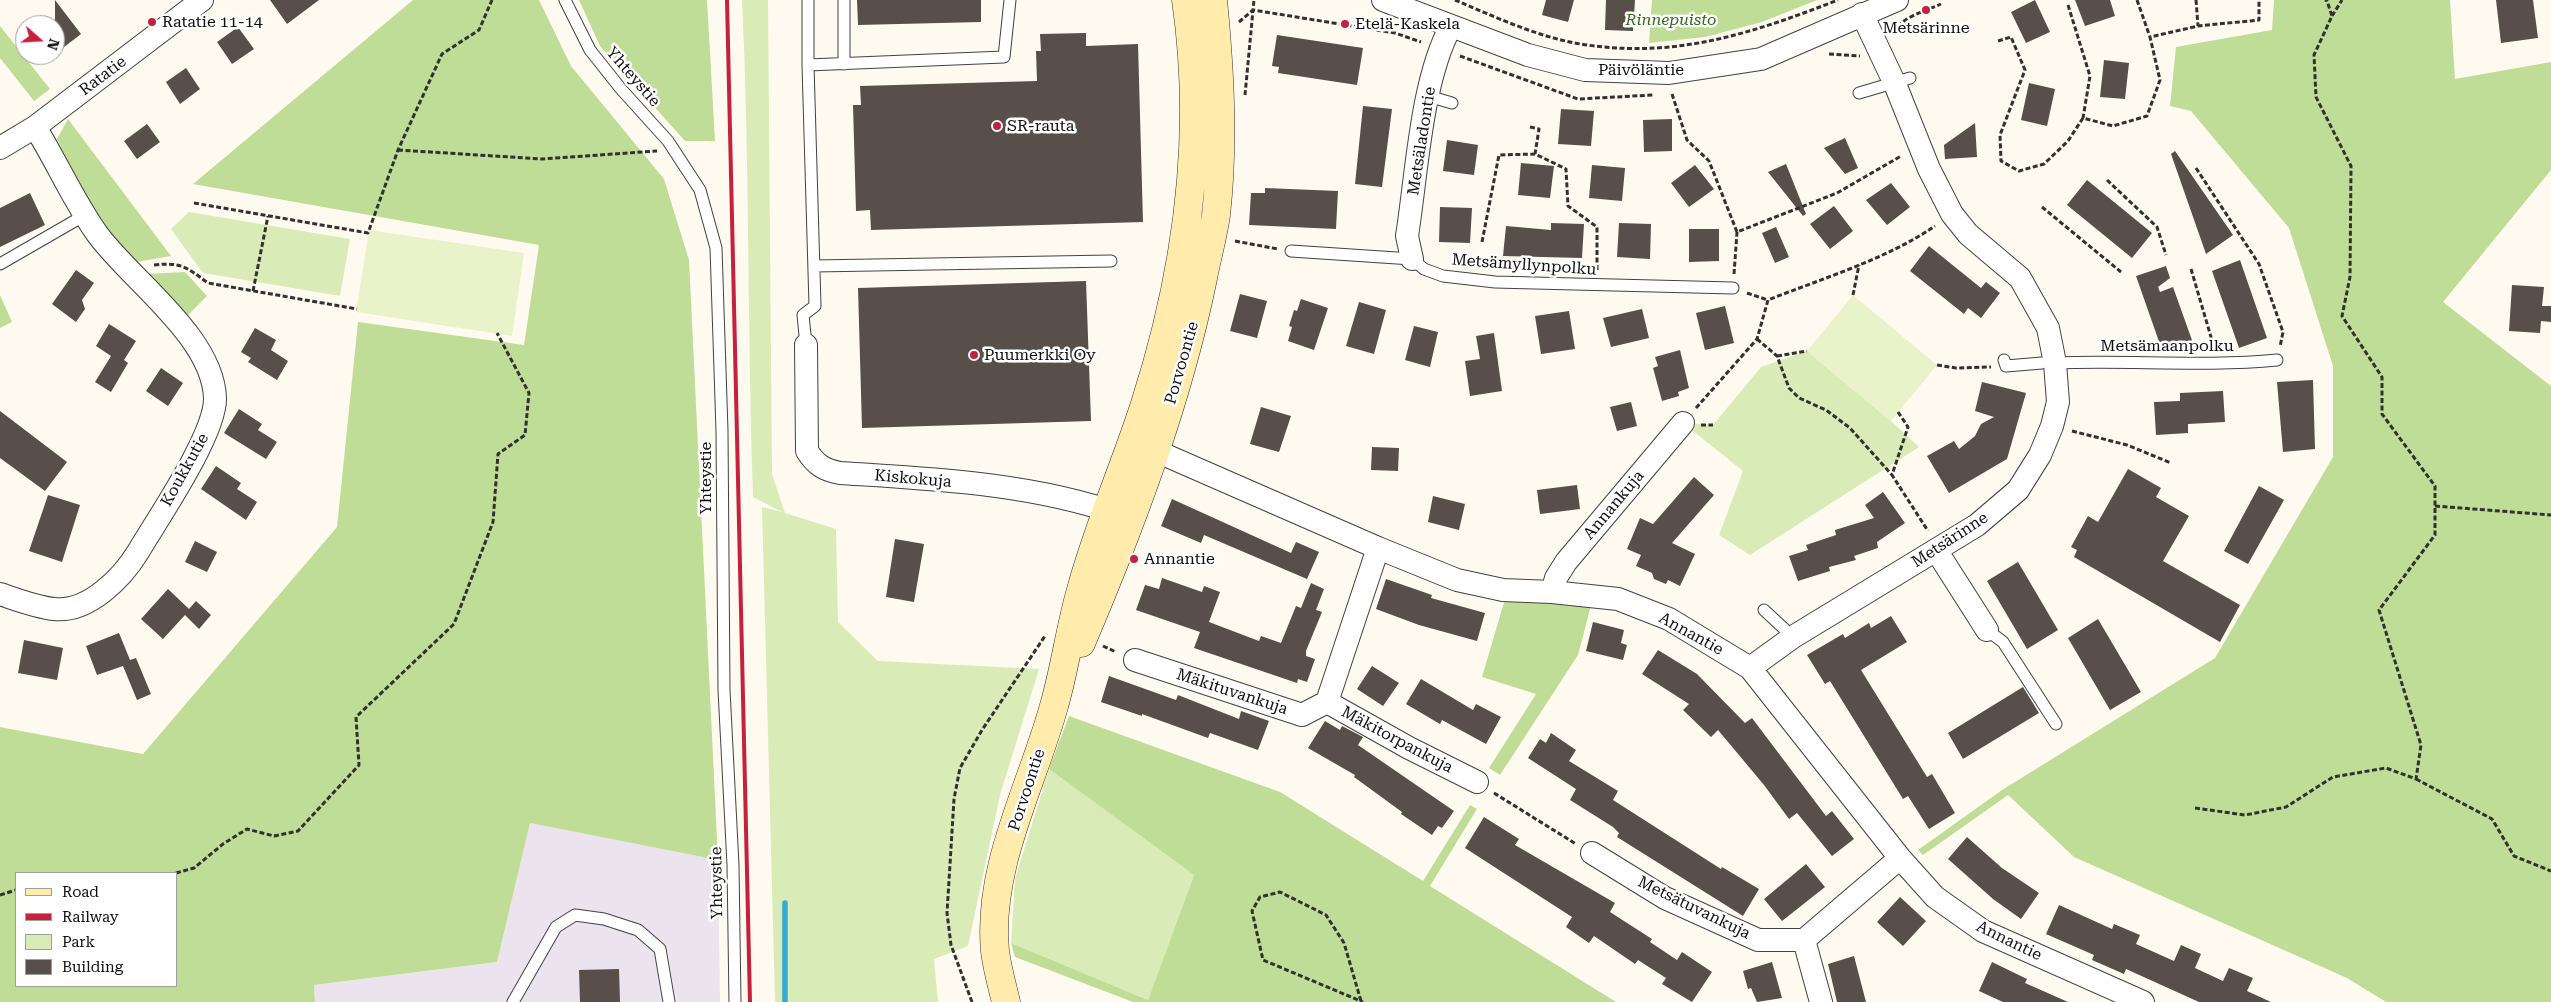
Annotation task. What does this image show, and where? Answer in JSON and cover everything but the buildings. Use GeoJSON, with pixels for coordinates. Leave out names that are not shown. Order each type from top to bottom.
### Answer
{"type":"FeatureCollection","features":[{"type":"Feature","properties":{"kind":"street","name":"Ratatie"},"geometry":{"type":"LineString","coordinates":[[0,148],[35,127],[202,0]]}},
{"type":"Feature","properties":{"kind":"street","name":"Porvoontie"},"geometry":{"type":"LineString","coordinates":[[1143,445],[1171,318],[1189,214],[1193,132],[1190,28],[1186,0]]}},
{"type":"Feature","properties":{"kind":"street","name":"Porvoontie"},"geometry":{"type":"LineString","coordinates":[[1006,1002],[995,952],[995,915],[1000,874],[1054,706],[1101,596],[1119,514],[1143,445],[1194,324],[1216,215],[1220,128],[1213,0]]}},
{"type":"Feature","properties":{"kind":"street","name":"Päivöläntie"},"geometry":{"type":"LineString","coordinates":[[1383,0],[1528,55],[1585,70],[1669,73],[1761,59],[1822,34],[1859,7],[1897,0]]}},
{"type":"Feature","properties":{"kind":"street","name":"Metsärinne"},"geometry":{"type":"LineString","coordinates":[[1750,668],[1763,656],[1934,543],[1977,525],[2018,490],[2040,455],[2052,426],[2058,402],[2049,363],[2048,328],[2020,278],[1968,234],[1952,214],[1929,169],[1902,81],[1873,54],[1859,7]]}},
{"type":"Feature","properties":{"kind":"street","name":"Metsäladontie"},"geometry":{"type":"LineString","coordinates":[[1412,259],[1407,236],[1428,96],[1439,48],[1452,26]]}},
{"type":"Feature","properties":{"kind":"street","name":"Koukkutie"},"geometry":{"type":"LineString","coordinates":[[0,594],[56,610],[83,604],[100,594],[130,564],[205,438],[215,399],[212,379],[203,358],[191,338],[99,236],[35,127]]}},
{"type":"Feature","properties":{"kind":"street","name":"Kiskokuja"},"geometry":{"type":"LineString","coordinates":[[806,345],[807,451],[816,465],[828,471],[840,473],[934,480],[1042,493],[1084,501],[1119,514]]}},
{"type":"Feature","properties":{"kind":"street","name":"Annankuja"},"geometry":{"type":"LineString","coordinates":[[1552,592],[1556,578],[1566,562],[1683,423]]}},
{"type":"Feature","properties":{"kind":"street","name":"Annantie"},"geometry":{"type":"LineString","coordinates":[[1143,445],[1378,548],[1457,580],[1503,590],[1552,592],[1618,599],[1669,619],[1750,668],[1900,858],[1935,897],[1984,931],[2143,1002]]}},
{"type":"Feature","properties":{"kind":"street"},"geometry":{"type":"LineString","coordinates":[[1934,543],[1987,630]]}},
{"type":"Feature","properties":{"kind":"street","name":"Mäkitorpankuja"},"geometry":{"type":"LineString","coordinates":[[1378,548],[1327,702],[1409,748],[1477,782]]}},
{"type":"Feature","properties":{"kind":"street","name":"Mäkituvankuja"},"geometry":{"type":"LineString","coordinates":[[1135,660],[1302,715],[1327,702]]}},
{"type":"Feature","properties":{"kind":"street","name":"Metsätuvankuja"},"geometry":{"type":"LineString","coordinates":[[1592,853],[1665,898],[1758,940],[1804,940]]}},
{"type":"Feature","properties":{"kind":"street"},"geometry":{"type":"LineString","coordinates":[[1821,1002],[1804,940],[1900,858]]}},
{"type":"Feature","properties":{"kind":"lane","name":"Yhteystie"},"geometry":{"type":"LineString","coordinates":[[565,0],[590,50],[674,149],[700,190],[716,248],[722,431],[724,690],[733,865],[734,1002]]}},
{"type":"Feature","properties":{"kind":"lane"},"geometry":{"type":"LineString","coordinates":[[806,345],[803,314],[815,306],[808,0]]}},
{"type":"Feature","properties":{"kind":"lane"},"geometry":{"type":"LineString","coordinates":[[844,0],[844,64]]}},
{"type":"Feature","properties":{"kind":"lane"},"geometry":{"type":"LineString","coordinates":[[808,65],[1004,57],[1010,0]]}},
{"type":"Feature","properties":{"kind":"lane"},"geometry":{"type":"LineString","coordinates":[[1859,93],[1902,81]]}},
{"type":"Feature","properties":{"kind":"lane"},"geometry":{"type":"LineString","coordinates":[[1428,96],[1452,102]]}},
{"type":"Feature","properties":{"kind":"lane"},"geometry":{"type":"LineString","coordinates":[[0,264],[85,215]]}},
{"type":"Feature","properties":{"kind":"lane","name":"Metsämyllynpolku"},"geometry":{"type":"LineString","coordinates":[[1291,251],[1412,259],[1424,269],[1443,276],[1495,282],[1733,288]]}},
{"type":"Feature","properties":{"kind":"lane"},"geometry":{"type":"LineString","coordinates":[[814,266],[1111,261]]}},
{"type":"Feature","properties":{"kind":"lane","name":"Metsämaanpolku"},"geometry":{"type":"LineString","coordinates":[[2005,363],[2204,363],[2278,360]]}},
{"type":"Feature","properties":{"kind":"lane"},"geometry":{"type":"LineString","coordinates":[[1764,610],[1793,637]]}},
{"type":"Feature","properties":{"kind":"lane"},"geometry":{"type":"LineString","coordinates":[[1987,630],[2003,642],[2056,724]]}},
{"type":"Feature","properties":{"kind":"lane"},"geometry":{"type":"LineString","coordinates":[[513,1002],[556,928],[575,915],[604,919],[638,930],[660,949],[669,1002]]}},
{"type":"Feature","properties":{"kind":"path"},"geometry":{"type":"LineString","coordinates":[[194,203],[368,233],[398,150],[442,54],[479,30],[492,0]]}},
{"type":"Feature","properties":{"kind":"path"},"geometry":{"type":"LineString","coordinates":[[1455,0],[1534,32],[1594,46],[1648,48],[1698,44],[1757,30],[1838,0]]}},
{"type":"Feature","properties":{"kind":"path"},"geometry":{"type":"LineString","coordinates":[[2083,118],[2113,126],[2148,116],[2160,80],[2150,37],[2136,0]]}},
{"type":"Feature","properties":{"kind":"path"},"geometry":{"type":"LineString","coordinates":[[2196,0],[2198,26]]}},
{"type":"Feature","properties":{"kind":"path"},"geometry":{"type":"LineString","coordinates":[[2150,37],[2198,26],[2259,20],[2259,0]]}},
{"type":"Feature","properties":{"kind":"path"},"geometry":{"type":"LineString","coordinates":[[2325,0],[2332,16]]}},
{"type":"Feature","properties":{"kind":"path"},"geometry":{"type":"LineString","coordinates":[[2342,0],[2332,16],[2314,55],[2316,97],[2351,166],[2350,277],[2342,316],[2382,377],[2382,414],[2435,486],[2435,535],[2379,610],[2421,745],[2416,779]]}},
{"type":"Feature","properties":{"kind":"path"},"geometry":{"type":"LineString","coordinates":[[1830,53],[1873,54],[1890,46],[1896,27],[1904,21],[1941,4]]}},
{"type":"Feature","properties":{"kind":"path"},"geometry":{"type":"LineString","coordinates":[[1998,41],[2011,38],[2025,70],[2000,136],[2001,161],[2019,171],[2044,164],[2068,142],[2083,118],[2090,76],[2068,6]]}},
{"type":"Feature","properties":{"kind":"path"},"geometry":{"type":"LineString","coordinates":[[1672,94],[1687,140],[1708,161],[1737,232],[1733,288],[1768,300],[1859,264],[1924,234],[1938,224]]}},
{"type":"Feature","properties":{"kind":"path"},"geometry":{"type":"LineString","coordinates":[[1530,127],[1539,129],[1535,154]]}},
{"type":"Feature","properties":{"kind":"path"},"geometry":{"type":"LineString","coordinates":[[398,150],[542,159],[674,149]]}},
{"type":"Feature","properties":{"kind":"path"},"geometry":{"type":"LineString","coordinates":[[1737,232],[1837,193],[1908,152]]}},
{"type":"Feature","properties":{"kind":"path"},"geometry":{"type":"LineString","coordinates":[[1482,242],[1499,155],[1535,154],[1566,169],[1568,206],[1597,227],[1598,286]]}},
{"type":"Feature","properties":{"kind":"path"},"geometry":{"type":"LineString","coordinates":[[2196,168],[2259,264],[2283,332],[2278,360]]}},
{"type":"Feature","properties":{"kind":"path"},"geometry":{"type":"LineString","coordinates":[[2107,180],[2157,227],[2166,255]]}},
{"type":"Feature","properties":{"kind":"path"},"geometry":{"type":"LineString","coordinates":[[2042,207],[2122,272]]}},
{"type":"Feature","properties":{"kind":"path"},"geometry":{"type":"LineString","coordinates":[[253,291],[268,216]]}},
{"type":"Feature","properties":{"kind":"path"},"geometry":{"type":"LineString","coordinates":[[1230,240],[1291,251]]}},
{"type":"Feature","properties":{"kind":"path"},"geometry":{"type":"LineString","coordinates":[[128,268],[174,263],[189,269],[208,283],[357,309]]}},
{"type":"Feature","properties":{"kind":"path"},"geometry":{"type":"LineString","coordinates":[[1853,295],[1859,264]]}},
{"type":"Feature","properties":{"kind":"path"},"geometry":{"type":"LineString","coordinates":[[2191,269],[2211,336],[2204,363]]}},
{"type":"Feature","properties":{"kind":"path"},"geometry":{"type":"LineString","coordinates":[[1683,423],[1757,339],[1768,300]]}},
{"type":"Feature","properties":{"kind":"path"},"geometry":{"type":"LineString","coordinates":[[178,872],[194,868],[223,844],[247,829],[274,836],[298,831],[359,765],[356,717],[454,624],[493,522],[498,454],[525,435],[529,393],[497,333]]}},
{"type":"Feature","properties":{"kind":"path"},"geometry":{"type":"LineString","coordinates":[[1757,339],[1777,356],[1787,389],[1799,398],[1826,410],[1850,428],[1892,475],[1934,543]]}},
{"type":"Feature","properties":{"kind":"path"},"geometry":{"type":"LineString","coordinates":[[1777,356],[1807,351]]}},
{"type":"Feature","properties":{"kind":"path"},"geometry":{"type":"LineString","coordinates":[[1937,365],[1956,368],[2005,363]]}},
{"type":"Feature","properties":{"kind":"path"},"geometry":{"type":"LineString","coordinates":[[1892,475],[1908,427],[1898,412]]}},
{"type":"Feature","properties":{"kind":"path"},"geometry":{"type":"LineString","coordinates":[[2052,426],[2127,445],[2172,463]]}},
{"type":"Feature","properties":{"kind":"path"},"geometry":{"type":"LineString","coordinates":[[2435,506],[2551,514]]}},
{"type":"Feature","properties":{"kind":"path"},"geometry":{"type":"LineString","coordinates":[[972,1002],[952,945],[947,907],[954,799],[960,768],[982,730],[1046,635]]}},
{"type":"Feature","properties":{"kind":"path"},"geometry":{"type":"LineString","coordinates":[[2195,808],[2245,815],[2286,807],[2333,777],[2386,768],[2416,779],[2492,819],[2514,856],[2551,871]]}},
{"type":"Feature","properties":{"kind":"path"},"geometry":{"type":"LineString","coordinates":[[1477,782],[1592,853]]}},
{"type":"Feature","properties":{"kind":"path"},"geometry":{"type":"LineString","coordinates":[[0,895],[15,890]]}},
{"type":"Feature","properties":{"kind":"path"},"geometry":{"type":"LineString","coordinates":[[1280,892],[1326,915],[1344,943],[1362,1002],[1263,960],[1252,910],[1260,897],[1280,892]]}},
{"type":"Feature","properties":{"kind":"shaded area"},"geometry":{"type":"Polygon","coordinates":[[[530,823],[718,860],[720,1002],[315,1002],[314,985],[497,962],[530,823]]]}},
{"type":"Feature","properties":{"kind":"green space"},"geometry":{"type":"Polygon","coordinates":[[[413,0],[539,0],[571,66],[664,179],[689,260],[718,860],[530,823],[497,962],[314,985],[315,1002],[0,1002],[0,727],[143,754],[337,527],[358,322],[524,345],[539,245],[193,184],[413,0]]]}},
{"type":"Feature","properties":{"kind":"green space"},"geometry":{"type":"Polygon","coordinates":[[[579,0],[707,0],[715,141],[685,141],[600,46],[579,0]]]}},
{"type":"Feature","properties":{"kind":"green space"},"geometry":{"type":"Polygon","coordinates":[[[742,0],[768,0],[772,474],[785,513],[836,529],[838,622],[878,661],[1039,669],[1000,795],[968,946],[934,959],[938,1002],[775,1002],[762,507],[782,512],[753,497],[745,62],[742,0]]]}},
{"type":"Feature","properties":{"kind":"green space","name":"Rinnepuisto"},"geometry":{"type":"Polygon","coordinates":[[[1652,0],[1817,0],[1762,22],[1705,37],[1649,43],[1652,0]]]}},
{"type":"Feature","properties":{"kind":"green space"},"geometry":{"type":"Polygon","coordinates":[[[2274,0],[2450,0],[2455,79],[2551,62],[2551,170],[2443,302],[2551,386],[2551,1002],[2386,1002],[2347,978],[2074,857],[2008,795],[1923,855],[1918,850],[2002,790],[2215,658],[2333,457],[2333,366],[2289,228],[2191,111],[2170,106],[2176,47],[2272,30],[2274,0]]]}},
{"type":"Feature","properties":{"kind":"green space"},"geometry":{"type":"Polygon","coordinates":[[[0,26],[15,45],[15,65],[31,65],[50,89],[34,101],[0,58],[0,26]]]}},
{"type":"Feature","properties":{"kind":"green space"},"geometry":{"type":"Polygon","coordinates":[[[68,119],[171,256],[136,262],[104,232],[57,139],[68,119]]]}},
{"type":"Feature","properties":{"kind":"green space"},"geometry":{"type":"Polygon","coordinates":[[[189,212],[350,239],[340,296],[203,273],[171,229],[189,212]]]}},
{"type":"Feature","properties":{"kind":"green space"},"geometry":{"type":"Polygon","coordinates":[[[369,230],[524,253],[512,336],[356,312],[369,230]]]}},
{"type":"Feature","properties":{"kind":"green space"},"geometry":{"type":"Polygon","coordinates":[[[185,272],[207,296],[185,318],[146,274],[185,272]]]}},
{"type":"Feature","properties":{"kind":"green space"},"geometry":{"type":"Polygon","coordinates":[[[0,295],[12,322],[0,328],[0,295]]]}},
{"type":"Feature","properties":{"kind":"green space"},"geometry":{"type":"Polygon","coordinates":[[[1853,295],[1937,365],[1891,421],[1807,351],[1853,295]]]}},
{"type":"Feature","properties":{"kind":"green space"},"geometry":{"type":"Polygon","coordinates":[[[1807,351],[1891,421],[1919,447],[1750,555],[1719,535],[1743,471],[1683,423],[1713,425],[1761,367],[1807,351]]]}},
{"type":"Feature","properties":{"kind":"green space"},"geometry":{"type":"Polygon","coordinates":[[[1505,599],[1591,605],[1578,655],[1500,775],[1489,768],[1536,694],[1482,677],[1505,599]]]}},
{"type":"Feature","properties":{"kind":"green space"},"geometry":{"type":"Polygon","coordinates":[[[1069,716],[1280,792],[1423,881],[1470,805],[1477,809],[1430,886],[1616,1002],[1133,1002],[1015,957],[1011,943],[1148,1000],[1194,875],[1049,769],[1069,716]]]}},
{"type":"Feature","properties":{"kind":"green space"},"geometry":{"type":"Polygon","coordinates":[[[1049,769],[1194,875],[1148,1000],[1011,943],[1015,879],[1049,769]]]}},
{"type":"Feature","properties":{"kind":"waterway"},"geometry":{"type":"LineString","coordinates":[[785,903],[785,1002]]}},
{"type":"Feature","properties":{"kind":"railway"},"geometry":{"type":"LineString","coordinates":[[727,0],[750,1002]]}},
{"type":"Feature","properties":{"kind":"place","name":"Metsärinne"},"geometry":{"type":"Point","coordinates":[1926,10]}},
{"type":"Feature","properties":{"kind":"place","name":"Ratatie 11-14"},"geometry":{"type":"Point","coordinates":[152,22]}},
{"type":"Feature","properties":{"kind":"place","name":"Etelä-Kaskela"},"geometry":{"type":"Point","coordinates":[1345,24]}},
{"type":"Feature","properties":{"kind":"place","name":"SR-rauta"},"geometry":{"type":"Point","coordinates":[997,126]}},
{"type":"Feature","properties":{"kind":"place","name":"Puumerkki Oy"},"geometry":{"type":"Point","coordinates":[974,355]}},
{"type":"Feature","properties":{"kind":"place","name":"Annantie"},"geometry":{"type":"Point","coordinates":[1134,559]}}]}
